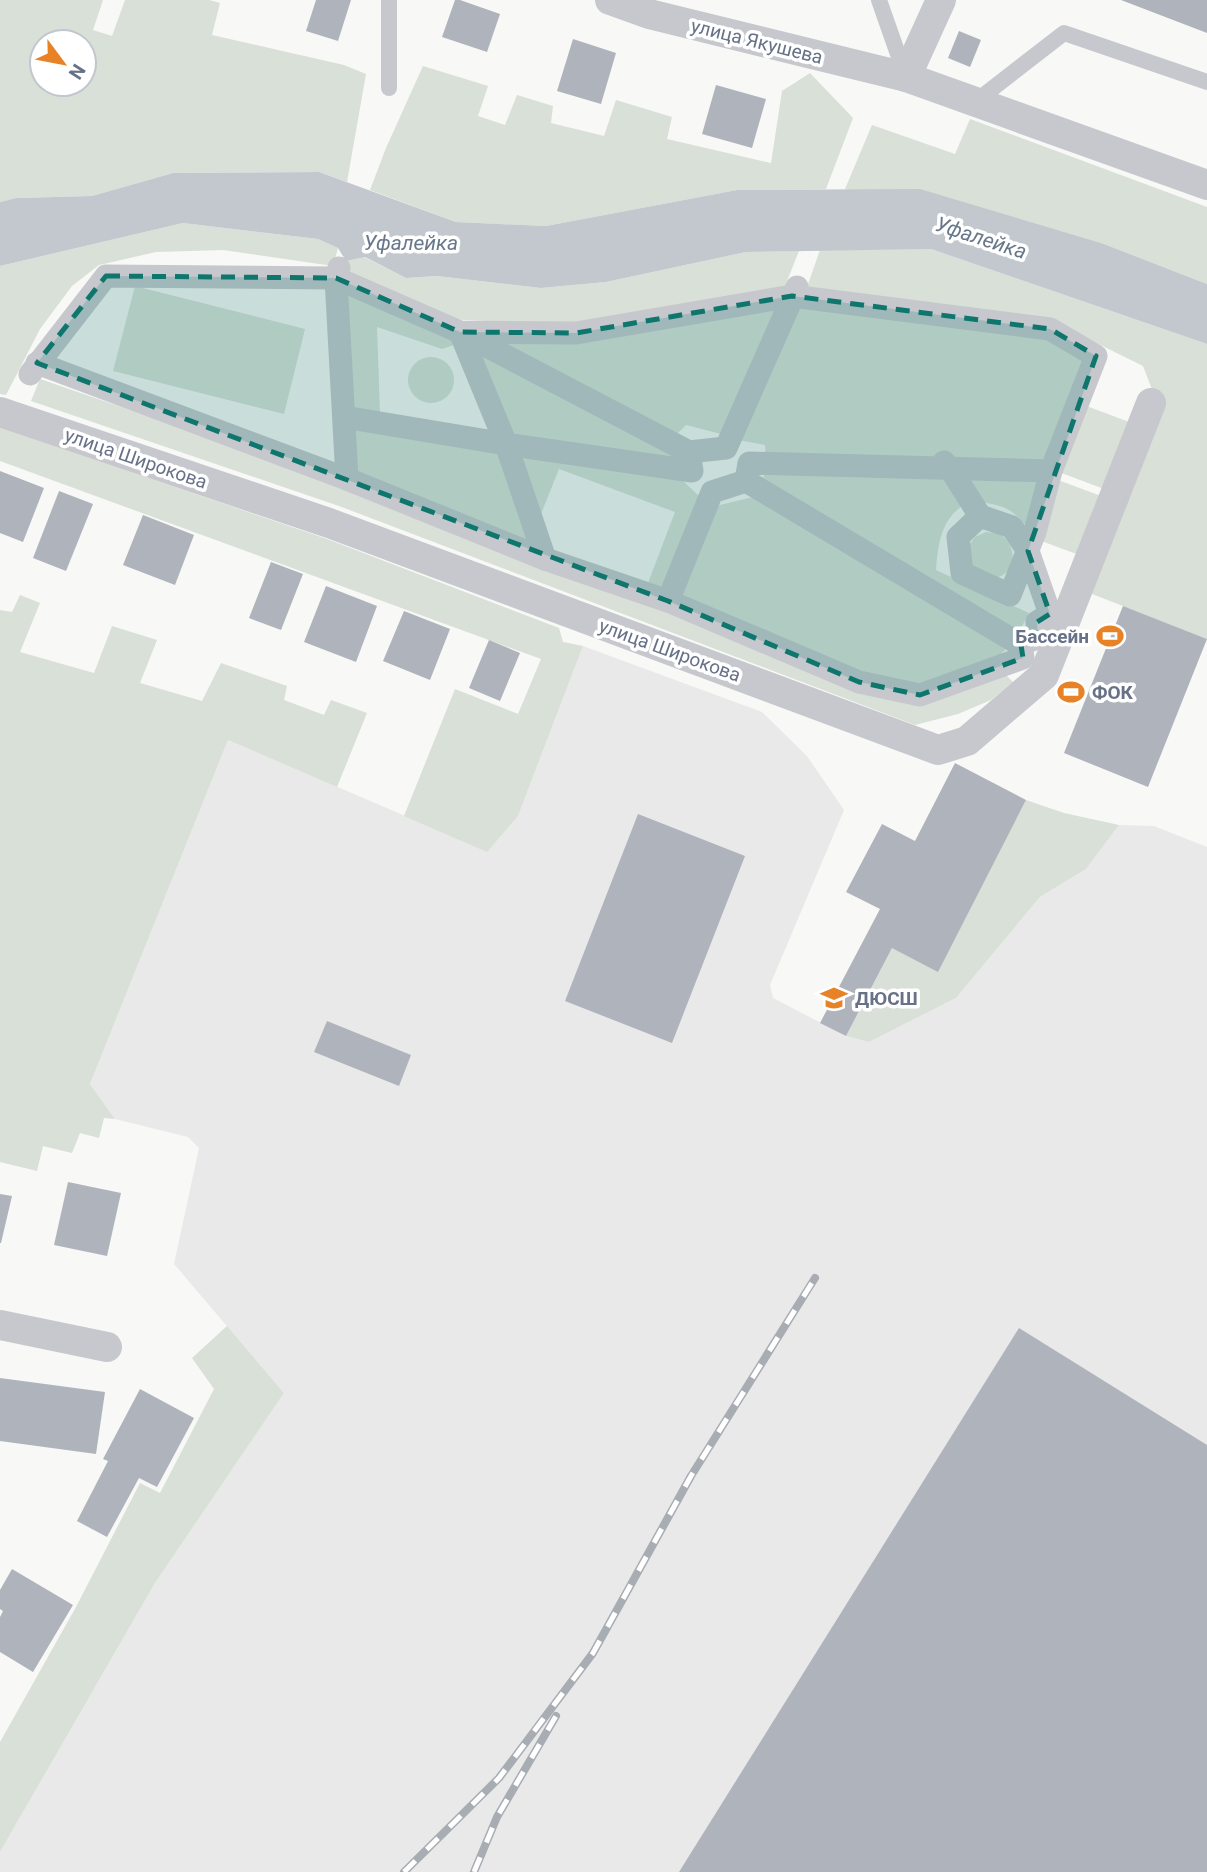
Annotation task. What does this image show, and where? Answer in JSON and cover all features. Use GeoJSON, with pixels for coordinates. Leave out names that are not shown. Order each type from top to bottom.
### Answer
{"type":"FeatureCollection","features":[{"type":"Feature","properties":{"kind":"street","name":"улица Якушева"},"geometry":{"type":"LineString","coordinates":[[610,0],[649,14],[906,78],[1207,185]]}},
{"type":"Feature","properties":{"kind":"street"},"geometry":{"type":"LineString","coordinates":[[906,78],[941,0]]}},
{"type":"Feature","properties":{"kind":"street"},"geometry":{"type":"LineString","coordinates":[[337,273],[347,479]]}},
{"type":"Feature","properties":{"kind":"street"},"geometry":{"type":"LineString","coordinates":[[712,492],[691,462],[460,332],[337,273],[106,276],[33,369],[347,479],[545,559],[668,601],[859,682],[920,695],[1023,658],[1021,645],[748,472],[726,448]]}},
{"type":"Feature","properties":{"kind":"street"},"geometry":{"type":"LineString","coordinates":[[460,332],[576,333],[794,291],[826,304],[1050,328],[1096,356],[1051,471],[1035,532],[1010,595],[962,573],[958,537],[980,516]]}},
{"type":"Feature","properties":{"kind":"street"},"geometry":{"type":"LineString","coordinates":[[344,417],[506,444],[691,462],[726,448],[794,291]]}},
{"type":"Feature","properties":{"kind":"street"},"geometry":{"type":"LineString","coordinates":[[460,332],[506,444],[545,559]]}},
{"type":"Feature","properties":{"kind":"street","name":"улица Широкова"},"geometry":{"type":"LineString","coordinates":[[0,412],[329,523],[938,750],[967,741],[1044,675],[1151,403]]}},
{"type":"Feature","properties":{"kind":"street"},"geometry":{"type":"LineString","coordinates":[[668,601],[712,492],[748,472],[947,465],[1051,471]]}},
{"type":"Feature","properties":{"kind":"street"},"geometry":{"type":"LineString","coordinates":[[947,465],[980,516],[1012,527],[1028,551],[1049,614],[1037,622],[1038,637],[1021,645]]}},
{"type":"Feature","properties":{"kind":"street"},"geometry":{"type":"LineString","coordinates":[[0,1325],[107,1346]]}},
{"type":"Feature","properties":{"kind":"lane"},"geometry":{"type":"LineString","coordinates":[[389,0],[389,88]]}},
{"type":"Feature","properties":{"kind":"lane"},"geometry":{"type":"LineString","coordinates":[[879,0],[906,78]]}},
{"type":"Feature","properties":{"kind":"lane"},"geometry":{"type":"LineString","coordinates":[[975,102],[1064,33],[1207,82]]}},
{"type":"Feature","properties":{"kind":"highlighted area"},"geometry":{"type":"Polygon","coordinates":[[[106,276],[336,278],[460,332],[576,333],[792,296],[1050,329],[1096,356],[1028,551],[1050,614],[1037,622],[1038,637],[1021,645],[1023,658],[920,695],[859,682],[668,601],[37,363],[106,276]]]}},
{"type":"Feature","properties":{"kind":"shaded area"},"geometry":{"type":"Polygon","coordinates":[[[0,0],[103,0],[94,28],[28,28],[28,98],[98,98],[98,32],[112,36],[125,0],[209,0],[220,3],[212,35],[344,65],[366,74],[347,182],[319,172],[173,173],[92,196],[16,198],[0,202],[0,0]]]}},
{"type":"Feature","properties":{"kind":"shaded area"},"geometry":{"type":"Polygon","coordinates":[[[423,66],[488,86],[478,116],[505,125],[517,95],[553,106],[551,123],[604,136],[616,100],[672,117],[667,139],[771,163],[782,91],[810,73],[853,118],[826,189],[737,190],[546,226],[456,222],[370,190],[423,66]]]}},
{"type":"Feature","properties":{"kind":"shaded area"},"geometry":{"type":"Polygon","coordinates":[[[970,119],[1207,207],[1207,284],[1104,244],[845,189],[872,125],[955,154],[970,119]]]}},
{"type":"Feature","properties":{"kind":"shaded area"},"geometry":{"type":"Polygon","coordinates":[[[183,223],[318,239],[338,248],[333,266],[223,250],[156,252],[99,265],[72,286],[40,329],[6,395],[0,394],[0,266],[183,223]]]}},
{"type":"Feature","properties":{"kind":"shaded area"},"geometry":{"type":"Polygon","coordinates":[[[931,249],[1207,344],[1207,639],[1087,592],[1098,562],[1036,539],[1058,480],[1120,503],[1123,496],[1056,471],[1081,404],[1148,429],[1158,405],[1143,366],[1054,322],[807,287],[820,250],[931,249]]]}},
{"type":"Feature","properties":{"kind":"shaded area"},"geometry":{"type":"Polygon","coordinates":[[[799,251],[785,286],[577,325],[445,319],[344,270],[346,261],[364,257],[406,278],[437,276],[541,288],[606,282],[746,252],[799,251]]]}},
{"type":"Feature","properties":{"kind":"shaded area"},"geometry":{"type":"Polygon","coordinates":[[[135,286],[305,329],[284,414],[113,371],[135,286]]]}},
{"type":"Feature","properties":{"kind":"shaded area"},"geometry":{"type":"Polygon","coordinates":[[[348,291],[460,343],[442,349],[377,327],[380,413],[352,409],[348,291]]]}},
{"type":"Feature","properties":{"kind":"shaded area"},"geometry":{"type":"Polygon","coordinates":[[[781,304],[725,435],[686,425],[674,437],[479,338],[781,304]]]}},
{"type":"Feature","properties":{"kind":"shaded area"},"geometry":{"type":"Polygon","coordinates":[[[797,305],[1047,337],[1088,360],[1052,461],[766,458],[765,445],[738,440],[797,305]]]}},
{"type":"Feature","properties":{"kind":"shaded area"},"geometry":{"type":"Polygon","coordinates":[[[470,345],[668,447],[675,460],[509,435],[470,345]]]}},
{"type":"Feature","properties":{"kind":"shaded area"},"geometry":{"type":"Polygon","coordinates":[[[431,357],[447,364],[454,380],[447,396],[431,403],[415,396],[408,380],[415,364],[431,357]]]}},
{"type":"Feature","properties":{"kind":"shaded area"},"geometry":{"type":"Polygon","coordinates":[[[40,379],[348,485],[642,600],[858,691],[1006,675],[1013,682],[991,700],[958,714],[915,725],[339,506],[31,401],[40,379]]]}},
{"type":"Feature","properties":{"kind":"shaded area"},"geometry":{"type":"Polygon","coordinates":[[[354,426],[500,449],[535,548],[354,476],[354,426]]]}},
{"type":"Feature","properties":{"kind":"shaded area"},"geometry":{"type":"Polygon","coordinates":[[[0,427],[327,539],[559,628],[563,642],[583,646],[518,816],[487,852],[404,816],[455,689],[518,714],[541,659],[0,461],[0,427]]]}},
{"type":"Feature","properties":{"kind":"shaded area"},"geometry":{"type":"Polygon","coordinates":[[[517,452],[678,476],[702,499],[667,590],[648,583],[675,512],[559,469],[541,514],[517,452]]]}},
{"type":"Feature","properties":{"kind":"shaded area"},"geometry":{"type":"Polygon","coordinates":[[[764,472],[945,477],[965,504],[951,517],[942,533],[936,570],[1029,613],[1020,630],[1014,632],[763,483],[764,472]]]}},
{"type":"Feature","properties":{"kind":"shaded area"},"geometry":{"type":"Polygon","coordinates":[[[1045,477],[1031,532],[1009,510],[980,502],[965,478],[1045,477]]]}},
{"type":"Feature","properties":{"kind":"shaded area"},"geometry":{"type":"Polygon","coordinates":[[[757,496],[1004,642],[1005,650],[996,658],[922,687],[863,677],[681,596],[716,506],[757,496]]]}},
{"type":"Feature","properties":{"kind":"shaded area"},"geometry":{"type":"Polygon","coordinates":[[[986,532],[1003,537],[1008,541],[1012,552],[1008,570],[993,579],[971,570],[968,547],[975,537],[986,532]]]}},
{"type":"Feature","properties":{"kind":"shaded area"},"geometry":{"type":"Polygon","coordinates":[[[20,595],[40,603],[20,652],[94,673],[112,626],[157,640],[140,683],[202,701],[221,663],[287,686],[284,700],[324,715],[331,700],[367,713],[337,787],[228,740],[90,1084],[115,1119],[104,1118],[99,1138],[80,1133],[72,1153],[43,1146],[37,1171],[0,1162],[0,610],[12,612],[20,595]]]}},
{"type":"Feature","properties":{"kind":"shaded area"},"geometry":{"type":"Polygon","coordinates":[[[583,646],[762,712],[807,756],[844,810],[770,985],[773,998],[846,1036],[869,1042],[956,998],[1040,897],[1086,869],[1119,825],[1154,826],[1207,847],[1207,1872],[0,1872],[0,1852],[155,1583],[284,1393],[174,1264],[199,1148],[188,1137],[115,1119],[90,1084],[228,740],[487,851],[518,816],[583,646]]]}},
{"type":"Feature","properties":{"kind":"shaded area"},"geometry":{"type":"Polygon","coordinates":[[[1026,800],[1064,813],[1119,825],[1086,869],[1040,897],[956,998],[869,1042],[846,1036],[892,948],[951,946],[1026,800]]]}},
{"type":"Feature","properties":{"kind":"shaded area"},"geometry":{"type":"Polygon","coordinates":[[[227,1326],[284,1393],[155,1583],[0,1852],[0,1742],[76,1607],[140,1483],[160,1493],[214,1389],[192,1358],[227,1326]]]}},
{"type":"Feature","properties":{"kind":"water","name":"Уфалейка"},"geometry":{"type":"Polygon","coordinates":[[[319,172],[456,222],[546,226],[737,190],[920,189],[1104,244],[1207,284],[1207,344],[931,249],[746,252],[606,282],[541,288],[437,276],[406,278],[365,257],[346,261],[338,248],[318,239],[183,223],[0,266],[0,202],[16,198],[92,196],[173,173],[319,172]]]}},
{"type":"Feature","properties":{"kind":"building"},"geometry":{"type":"Polygon","coordinates":[[[316,0],[351,0],[338,41],[306,31],[316,0]]]}},
{"type":"Feature","properties":{"kind":"building"},"geometry":{"type":"Polygon","coordinates":[[[455,0],[500,14],[487,52],[442,37],[455,0]]]}},
{"type":"Feature","properties":{"kind":"building"},"geometry":{"type":"Polygon","coordinates":[[[1121,0],[1207,0],[1207,33],[1121,0]]]}},
{"type":"Feature","properties":{"kind":"building"},"geometry":{"type":"Polygon","coordinates":[[[959,31],[981,40],[970,67],[948,58],[959,31]]]}},
{"type":"Feature","properties":{"kind":"building"},"geometry":{"type":"Polygon","coordinates":[[[573,39],[616,53],[601,104],[557,91],[573,39]]]}},
{"type":"Feature","properties":{"kind":"building"},"geometry":{"type":"Polygon","coordinates":[[[716,85],[766,99],[752,148],[702,134],[716,85]]]}},
{"type":"Feature","properties":{"kind":"building"},"geometry":{"type":"Polygon","coordinates":[[[0,471],[44,488],[23,542],[0,533],[0,471]]]}},
{"type":"Feature","properties":{"kind":"building"},"geometry":{"type":"Polygon","coordinates":[[[59,491],[93,504],[66,571],[33,558],[59,491]]]}},
{"type":"Feature","properties":{"kind":"building"},"geometry":{"type":"Polygon","coordinates":[[[143,515],[194,535],[175,585],[123,565],[143,515]]]}},
{"type":"Feature","properties":{"kind":"building"},"geometry":{"type":"Polygon","coordinates":[[[271,562],[303,574],[281,630],[249,618],[271,562]]]}},
{"type":"Feature","properties":{"kind":"building"},"geometry":{"type":"Polygon","coordinates":[[[326,586],[377,606],[356,662],[304,642],[326,586]]]}},
{"type":"Feature","properties":{"kind":"building"},"geometry":{"type":"Polygon","coordinates":[[[1123,606],[1207,639],[1148,787],[1064,753],[1123,606]]]}},
{"type":"Feature","properties":{"kind":"building"},"geometry":{"type":"Polygon","coordinates":[[[404,611],[450,629],[430,680],[383,661],[404,611]]]}},
{"type":"Feature","properties":{"kind":"building"},"geometry":{"type":"Polygon","coordinates":[[[489,640],[520,653],[500,701],[469,688],[489,640]]]}},
{"type":"Feature","properties":{"kind":"building"},"geometry":{"type":"Polygon","coordinates":[[[955,763],[1026,800],[938,972],[892,948],[846,1036],[820,1023],[880,909],[846,892],[882,824],[915,841],[955,763]]]}},
{"type":"Feature","properties":{"kind":"building"},"geometry":{"type":"Polygon","coordinates":[[[638,814],[745,856],[672,1043],[565,1001],[638,814]]]}},
{"type":"Feature","properties":{"kind":"building"},"geometry":{"type":"Polygon","coordinates":[[[327,1021],[411,1055],[399,1086],[314,1052],[327,1021]]]}},
{"type":"Feature","properties":{"kind":"building"},"geometry":{"type":"Polygon","coordinates":[[[68,1182],[121,1193],[107,1256],[54,1245],[68,1182]]]}},
{"type":"Feature","properties":{"kind":"building"},"geometry":{"type":"Polygon","coordinates":[[[0,1194],[12,1196],[1,1243],[0,1243],[0,1194]]]}},
{"type":"Feature","properties":{"kind":"building"},"geometry":{"type":"Polygon","coordinates":[[[1019,1328],[1207,1445],[1207,1872],[679,1872],[1019,1328]]]}},
{"type":"Feature","properties":{"kind":"building"},"geometry":{"type":"Polygon","coordinates":[[[0,1378],[105,1392],[96,1454],[0,1441],[0,1378]]]}},
{"type":"Feature","properties":{"kind":"building"},"geometry":{"type":"Polygon","coordinates":[[[140,1389],[194,1418],[157,1487],[139,1478],[107,1537],[77,1521],[108,1461],[103,1459],[140,1389]]]}},
{"type":"Feature","properties":{"kind":"building"},"geometry":{"type":"Polygon","coordinates":[[[12,1569],[73,1605],[33,1672],[0,1652],[0,1617],[3,1611],[0,1609],[0,1590],[12,1569]]]}},
{"type":"Feature","properties":{"kind":"railway"},"geometry":{"type":"LineString","coordinates":[[404,1872],[499,1778],[593,1653],[691,1476],[815,1278]]}},
{"type":"Feature","properties":{"kind":"railway"},"geometry":{"type":"LineString","coordinates":[[474,1872],[497,1817],[556,1716]]}},
{"type":"Feature","properties":{"kind":"place","name":"Бассейн"},"geometry":{"type":"Point","coordinates":[1110,636]}},
{"type":"Feature","properties":{"kind":"place","name":"ФОК"},"geometry":{"type":"Point","coordinates":[1071,692]}},
{"type":"Feature","properties":{"kind":"place","name":"ДЮСШ"},"geometry":{"type":"Point","coordinates":[834,998]}}]}
